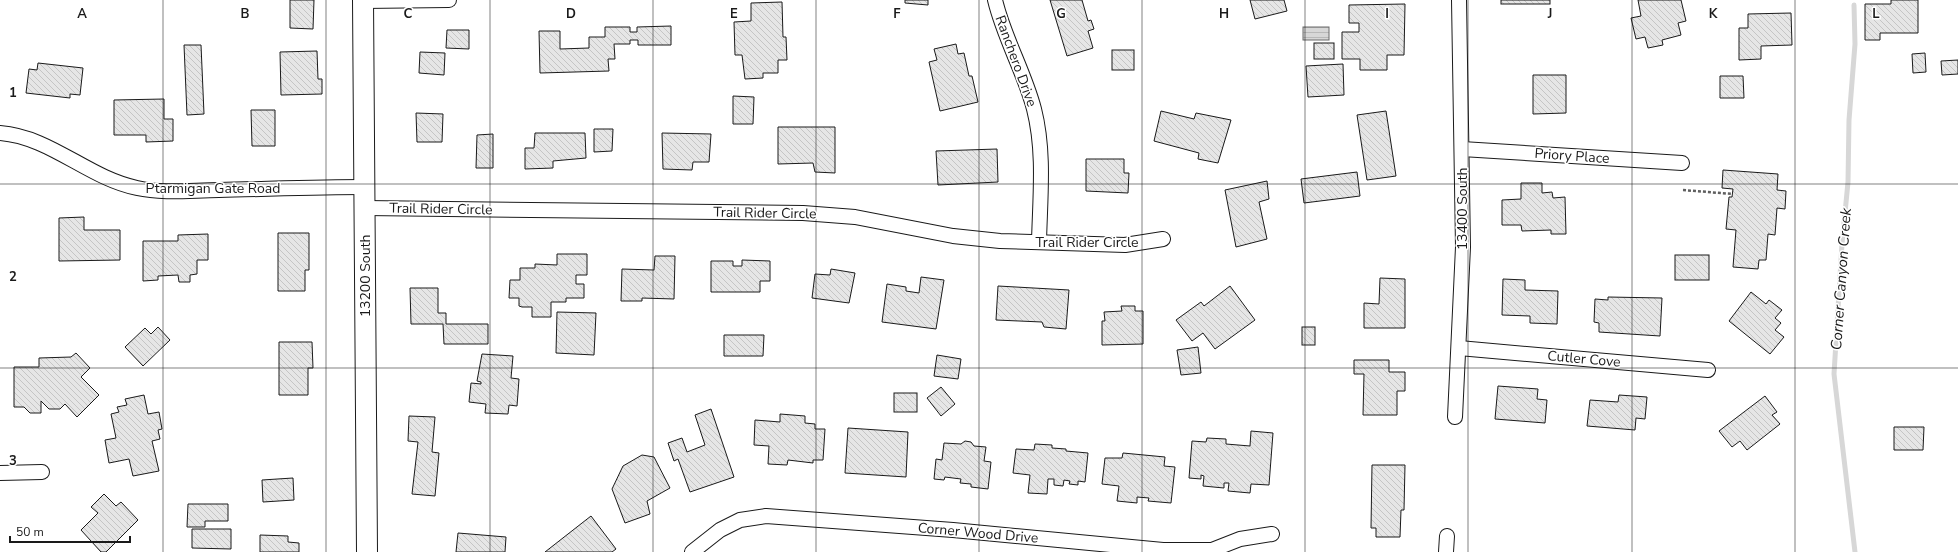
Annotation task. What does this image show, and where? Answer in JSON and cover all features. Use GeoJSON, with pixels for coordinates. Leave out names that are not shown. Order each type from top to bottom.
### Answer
{"type":"FeatureCollection","features":[{"type":"Feature","properties":{"kind":"street"},"geometry":{"type":"LineString","coordinates":[[363,1],[449,0]]}},
{"type":"Feature","properties":{"kind":"street","name":"Ranchero Drive"},"geometry":{"type":"LineString","coordinates":[[995,0],[1000,20],[1034,109],[1039,140],[1041,168],[1039,242]]}},
{"type":"Feature","properties":{"kind":"street","name":"13400 South"},"geometry":{"type":"LineString","coordinates":[[1455,417],[1463,247],[1459,0]]}},
{"type":"Feature","properties":{"kind":"street","name":"13200 South"},"geometry":{"type":"LineString","coordinates":[[363,1],[367,552]]}},
{"type":"Feature","properties":{"kind":"street","name":"Ptarmigan Gate Road"},"geometry":{"type":"LineString","coordinates":[[0,133],[24,137],[40,143],[104,176],[137,188],[174,191],[365,187]]}},
{"type":"Feature","properties":{"kind":"street","name":"Priory Place"},"geometry":{"type":"LineString","coordinates":[[1462,149],[1682,163]]}},
{"type":"Feature","properties":{"kind":"street","name":"Trail Rider Circle"},"geometry":{"type":"LineString","coordinates":[[365,208],[802,213],[855,217],[953,236],[1039,242],[1125,245],[1163,239]]}},
{"type":"Feature","properties":{"kind":"street","name":"Cutler Cove"},"geometry":{"type":"LineString","coordinates":[[1459,348],[1708,370]]}},
{"type":"Feature","properties":{"kind":"street"},"geometry":{"type":"LineString","coordinates":[[0,473],[42,472]]}},
{"type":"Feature","properties":{"kind":"street","name":"Corner Wood Drive"},"geometry":{"type":"LineString","coordinates":[[692,552],[720,530],[740,520],[766,516],[954,530],[1163,551],[1212,550],[1240,539],[1272,534]]}},
{"type":"Feature","properties":{"kind":"street"},"geometry":{"type":"LineString","coordinates":[[1446,552],[1447,536]]}},
{"type":"Feature","properties":{"kind":"path"},"geometry":{"type":"LineString","coordinates":[[1683,190],[1733,194]]}},
{"type":"Feature","properties":{"kind":"shaded area"},"geometry":{"type":"Polygon","coordinates":[[[1303,27],[1329,27],[1329,40],[1303,40],[1303,27]]]}},
{"type":"Feature","properties":{"kind":"building"},"geometry":{"type":"Polygon","coordinates":[[[290,0],[314,0],[313,29],[290,28],[290,0]]]}},
{"type":"Feature","properties":{"kind":"building"},"geometry":{"type":"Polygon","coordinates":[[[905,0],[928,0],[928,5],[905,3],[905,0]]]}},
{"type":"Feature","properties":{"kind":"building"},"geometry":{"type":"Polygon","coordinates":[[[1050,0],[1082,0],[1088,21],[1091,20],[1094,29],[1088,31],[1093,48],[1067,56],[1050,0]]]}},
{"type":"Feature","properties":{"kind":"building"},"geometry":{"type":"Polygon","coordinates":[[[1250,0],[1284,0],[1287,11],[1255,19],[1250,0]]]}},
{"type":"Feature","properties":{"kind":"building"},"geometry":{"type":"Polygon","coordinates":[[[1501,0],[1550,0],[1550,4],[1501,4],[1501,0]]]}},
{"type":"Feature","properties":{"kind":"building"},"geometry":{"type":"Polygon","coordinates":[[[1638,0],[1681,0],[1686,21],[1678,23],[1681,35],[1662,40],[1663,45],[1648,48],[1645,37],[1636,39],[1631,18],[1641,16],[1638,0]]]}},
{"type":"Feature","properties":{"kind":"building"},"geometry":{"type":"Polygon","coordinates":[[[1891,0],[1918,0],[1918,33],[1880,33],[1880,40],[1865,40],[1865,4],[1891,4],[1891,0]]]}},
{"type":"Feature","properties":{"kind":"building"},"geometry":{"type":"Polygon","coordinates":[[[782,2],[783,37],[786,37],[787,60],[778,60],[778,73],[763,73],[763,78],[745,79],[742,55],[735,55],[734,22],[751,21],[751,3],[782,2]]]}},
{"type":"Feature","properties":{"kind":"building"},"geometry":{"type":"Polygon","coordinates":[[[1405,4],[1404,55],[1387,55],[1387,70],[1360,70],[1360,59],[1342,59],[1342,32],[1359,32],[1359,23],[1349,23],[1349,5],[1405,4]]]}},
{"type":"Feature","properties":{"kind":"building"},"geometry":{"type":"Polygon","coordinates":[[[1791,13],[1792,45],[1761,46],[1761,59],[1739,60],[1739,28],[1748,28],[1748,14],[1791,13]]]}},
{"type":"Feature","properties":{"kind":"building"},"geometry":{"type":"Polygon","coordinates":[[[671,26],[671,45],[638,45],[638,40],[630,40],[630,44],[614,44],[615,59],[608,59],[609,71],[540,73],[539,31],[560,31],[560,49],[589,48],[589,37],[605,37],[605,27],[630,27],[630,32],[637,32],[637,27],[671,26]]]}},
{"type":"Feature","properties":{"kind":"building"},"geometry":{"type":"Polygon","coordinates":[[[447,30],[469,30],[469,49],[446,48],[447,30]]]}},
{"type":"Feature","properties":{"kind":"building"},"geometry":{"type":"Polygon","coordinates":[[[1314,43],[1334,43],[1334,59],[1314,59],[1314,43]]]}},
{"type":"Feature","properties":{"kind":"building"},"geometry":{"type":"Polygon","coordinates":[[[956,44],[958,54],[964,53],[969,76],[972,76],[978,102],[940,111],[929,62],[937,60],[934,49],[956,44]]]}},
{"type":"Feature","properties":{"kind":"building"},"geometry":{"type":"Polygon","coordinates":[[[184,45],[201,45],[204,114],[187,115],[184,45]]]}},
{"type":"Feature","properties":{"kind":"building"},"geometry":{"type":"Polygon","coordinates":[[[1112,50],[1134,50],[1134,70],[1112,70],[1112,50]]]}},
{"type":"Feature","properties":{"kind":"building"},"geometry":{"type":"Polygon","coordinates":[[[317,51],[318,79],[322,79],[322,94],[281,95],[280,52],[317,51]]]}},
{"type":"Feature","properties":{"kind":"building"},"geometry":{"type":"Polygon","coordinates":[[[420,52],[445,53],[444,75],[419,73],[420,52]]]}},
{"type":"Feature","properties":{"kind":"building"},"geometry":{"type":"Polygon","coordinates":[[[1925,53],[1926,72],[1913,73],[1912,54],[1925,53]]]}},
{"type":"Feature","properties":{"kind":"building"},"geometry":{"type":"Polygon","coordinates":[[[1958,60],[1958,74],[1942,75],[1941,61],[1958,60]]]}},
{"type":"Feature","properties":{"kind":"building"},"geometry":{"type":"Polygon","coordinates":[[[38,63],[83,68],[80,95],[70,94],[70,98],[26,93],[29,69],[37,70],[38,63]]]}},
{"type":"Feature","properties":{"kind":"building"},"geometry":{"type":"Polygon","coordinates":[[[1343,64],[1344,95],[1308,97],[1306,66],[1343,64]]]}},
{"type":"Feature","properties":{"kind":"building"},"geometry":{"type":"Polygon","coordinates":[[[1533,75],[1566,75],[1566,113],[1533,114],[1533,75]]]}},
{"type":"Feature","properties":{"kind":"building"},"geometry":{"type":"Polygon","coordinates":[[[1720,76],[1743,76],[1744,98],[1720,98],[1720,76]]]}},
{"type":"Feature","properties":{"kind":"building"},"geometry":{"type":"Polygon","coordinates":[[[733,96],[754,97],[753,124],[733,124],[733,96]]]}},
{"type":"Feature","properties":{"kind":"building"},"geometry":{"type":"Polygon","coordinates":[[[164,99],[164,119],[173,119],[173,141],[146,142],[146,135],[114,135],[114,100],[164,99]]]}},
{"type":"Feature","properties":{"kind":"building"},"geometry":{"type":"Polygon","coordinates":[[[251,110],[275,110],[275,146],[252,146],[251,110]]]}},
{"type":"Feature","properties":{"kind":"building"},"geometry":{"type":"Polygon","coordinates":[[[1161,111],[1194,119],[1196,113],[1231,120],[1218,163],[1198,159],[1199,153],[1154,141],[1161,111]]]}},
{"type":"Feature","properties":{"kind":"building"},"geometry":{"type":"Polygon","coordinates":[[[1386,111],[1396,176],[1367,180],[1357,115],[1386,111]]]}},
{"type":"Feature","properties":{"kind":"building"},"geometry":{"type":"Polygon","coordinates":[[[416,113],[443,114],[442,142],[417,142],[416,113]]]}},
{"type":"Feature","properties":{"kind":"building"},"geometry":{"type":"Polygon","coordinates":[[[778,127],[835,127],[835,173],[815,172],[813,163],[778,164],[778,127]]]}},
{"type":"Feature","properties":{"kind":"building"},"geometry":{"type":"Polygon","coordinates":[[[594,129],[613,129],[612,151],[594,152],[594,129]]]}},
{"type":"Feature","properties":{"kind":"building"},"geometry":{"type":"Polygon","coordinates":[[[535,133],[585,133],[586,158],[553,161],[553,168],[525,169],[525,148],[534,148],[535,133]]]}},
{"type":"Feature","properties":{"kind":"building"},"geometry":{"type":"Polygon","coordinates":[[[662,133],[711,134],[709,162],[693,162],[692,170],[663,169],[662,133]]]}},
{"type":"Feature","properties":{"kind":"building"},"geometry":{"type":"Polygon","coordinates":[[[493,134],[493,168],[476,168],[477,135],[493,134]]]}},
{"type":"Feature","properties":{"kind":"building"},"geometry":{"type":"Polygon","coordinates":[[[997,149],[998,182],[938,185],[936,151],[997,149]]]}},
{"type":"Feature","properties":{"kind":"building"},"geometry":{"type":"Polygon","coordinates":[[[1086,159],[1124,159],[1124,173],[1129,173],[1128,193],[1086,191],[1086,159]]]}},
{"type":"Feature","properties":{"kind":"building"},"geometry":{"type":"Polygon","coordinates":[[[1723,170],[1778,174],[1777,190],[1786,191],[1785,209],[1777,208],[1775,235],[1768,234],[1766,260],[1759,260],[1758,269],[1733,267],[1736,230],[1726,229],[1729,197],[1732,197],[1733,189],[1722,188],[1723,170]]]}},
{"type":"Feature","properties":{"kind":"building"},"geometry":{"type":"Polygon","coordinates":[[[1357,172],[1360,196],[1304,203],[1301,179],[1357,172]]]}},
{"type":"Feature","properties":{"kind":"building"},"geometry":{"type":"Polygon","coordinates":[[[1267,181],[1269,199],[1259,202],[1267,239],[1236,247],[1225,190],[1267,181]]]}},
{"type":"Feature","properties":{"kind":"building"},"geometry":{"type":"Polygon","coordinates":[[[1521,183],[1542,183],[1542,193],[1552,192],[1553,198],[1565,197],[1566,234],[1551,234],[1551,230],[1522,231],[1521,225],[1502,225],[1502,200],[1521,199],[1521,183]]]}},
{"type":"Feature","properties":{"kind":"building"},"geometry":{"type":"Polygon","coordinates":[[[84,217],[84,230],[120,230],[120,260],[59,261],[59,218],[84,217]]]}},
{"type":"Feature","properties":{"kind":"building"},"geometry":{"type":"Polygon","coordinates":[[[278,233],[309,233],[309,270],[305,270],[305,291],[278,291],[278,233]]]}},
{"type":"Feature","properties":{"kind":"building"},"geometry":{"type":"Polygon","coordinates":[[[208,234],[208,260],[197,260],[197,274],[190,275],[190,282],[179,282],[178,275],[158,276],[158,280],[143,281],[143,241],[178,241],[178,235],[208,234]]]}},
{"type":"Feature","properties":{"kind":"building"},"geometry":{"type":"Polygon","coordinates":[[[557,254],[587,254],[587,275],[576,275],[576,284],[584,284],[584,298],[566,298],[566,302],[551,302],[551,317],[532,317],[532,307],[519,306],[519,298],[509,298],[510,280],[520,280],[520,268],[535,268],[535,264],[557,265],[557,254]]]}},
{"type":"Feature","properties":{"kind":"building"},"geometry":{"type":"Polygon","coordinates":[[[1675,255],[1709,255],[1709,280],[1675,280],[1675,255]]]}},
{"type":"Feature","properties":{"kind":"building"},"geometry":{"type":"Polygon","coordinates":[[[655,256],[675,256],[674,299],[642,298],[642,301],[621,301],[622,269],[654,270],[655,256]]]}},
{"type":"Feature","properties":{"kind":"building"},"geometry":{"type":"Polygon","coordinates":[[[742,260],[770,261],[770,281],[760,281],[760,292],[711,292],[711,261],[733,261],[733,266],[742,266],[742,260]]]}},
{"type":"Feature","properties":{"kind":"building"},"geometry":{"type":"Polygon","coordinates":[[[831,269],[855,273],[849,303],[812,298],[815,274],[830,275],[831,269]]]}},
{"type":"Feature","properties":{"kind":"building"},"geometry":{"type":"Polygon","coordinates":[[[921,277],[944,280],[936,329],[882,322],[887,284],[906,287],[906,291],[919,293],[921,277]]]}},
{"type":"Feature","properties":{"kind":"building"},"geometry":{"type":"Polygon","coordinates":[[[1380,278],[1405,279],[1405,328],[1364,328],[1364,303],[1379,304],[1380,278]]]}},
{"type":"Feature","properties":{"kind":"building"},"geometry":{"type":"Polygon","coordinates":[[[1503,279],[1525,280],[1525,290],[1558,291],[1557,324],[1530,323],[1530,316],[1502,315],[1503,279]]]}},
{"type":"Feature","properties":{"kind":"building"},"geometry":{"type":"Polygon","coordinates":[[[998,286],[1069,290],[1066,329],[1044,327],[1042,322],[996,320],[998,286]]]}},
{"type":"Feature","properties":{"kind":"building"},"geometry":{"type":"Polygon","coordinates":[[[1230,286],[1255,320],[1215,349],[1203,333],[1192,341],[1176,320],[1201,302],[1204,306],[1230,286]]]}},
{"type":"Feature","properties":{"kind":"building"},"geometry":{"type":"Polygon","coordinates":[[[410,288],[438,288],[438,313],[446,313],[446,324],[488,324],[488,344],[444,344],[443,324],[411,324],[410,288]]]}},
{"type":"Feature","properties":{"kind":"building"},"geometry":{"type":"Polygon","coordinates":[[[1751,292],[1766,304],[1769,300],[1782,310],[1775,318],[1781,323],[1775,330],[1784,337],[1770,354],[1729,321],[1751,292]]]}},
{"type":"Feature","properties":{"kind":"building"},"geometry":{"type":"Polygon","coordinates":[[[1608,297],[1662,298],[1660,336],[1599,332],[1599,323],[1594,322],[1595,299],[1608,300],[1608,297]]]}},
{"type":"Feature","properties":{"kind":"building"},"geometry":{"type":"Polygon","coordinates":[[[1121,306],[1135,306],[1135,311],[1143,311],[1143,344],[1102,345],[1102,321],[1105,321],[1104,312],[1122,311],[1121,306]]]}},
{"type":"Feature","properties":{"kind":"building"},"geometry":{"type":"Polygon","coordinates":[[[557,312],[596,313],[594,355],[556,353],[557,312]]]}},
{"type":"Feature","properties":{"kind":"building"},"geometry":{"type":"Polygon","coordinates":[[[158,327],[170,340],[143,366],[125,347],[145,328],[151,334],[158,327]]]}},
{"type":"Feature","properties":{"kind":"building"},"geometry":{"type":"Polygon","coordinates":[[[1302,327],[1315,327],[1315,345],[1302,345],[1302,327]]]}},
{"type":"Feature","properties":{"kind":"building"},"geometry":{"type":"Polygon","coordinates":[[[724,335],[764,335],[763,356],[724,356],[724,335]]]}},
{"type":"Feature","properties":{"kind":"building"},"geometry":{"type":"Polygon","coordinates":[[[279,342],[312,342],[313,368],[308,368],[308,395],[279,395],[279,342]]]}},
{"type":"Feature","properties":{"kind":"building"},"geometry":{"type":"Polygon","coordinates":[[[1198,347],[1201,373],[1181,375],[1177,350],[1198,347]]]}},
{"type":"Feature","properties":{"kind":"building"},"geometry":{"type":"Polygon","coordinates":[[[76,353],[90,368],[81,377],[99,395],[77,417],[65,404],[60,409],[49,409],[41,401],[41,413],[30,413],[24,407],[14,407],[14,367],[39,367],[39,358],[71,357],[76,353]]]}},
{"type":"Feature","properties":{"kind":"building"},"geometry":{"type":"Polygon","coordinates":[[[482,354],[513,356],[511,378],[519,379],[517,406],[509,405],[508,414],[485,413],[486,404],[469,402],[471,383],[481,384],[481,382],[477,381],[482,354]]]}},
{"type":"Feature","properties":{"kind":"building"},"geometry":{"type":"Polygon","coordinates":[[[937,355],[961,359],[958,379],[934,376],[937,355]]]}},
{"type":"Feature","properties":{"kind":"building"},"geometry":{"type":"Polygon","coordinates":[[[1354,360],[1389,360],[1389,372],[1405,372],[1405,391],[1397,391],[1397,415],[1363,415],[1364,374],[1354,374],[1354,360]]]}},
{"type":"Feature","properties":{"kind":"building"},"geometry":{"type":"Polygon","coordinates":[[[1498,386],[1538,389],[1537,399],[1547,400],[1545,423],[1495,419],[1498,386]]]}},
{"type":"Feature","properties":{"kind":"building"},"geometry":{"type":"Polygon","coordinates":[[[941,387],[955,404],[941,416],[927,398],[941,387]]]}},
{"type":"Feature","properties":{"kind":"building"},"geometry":{"type":"Polygon","coordinates":[[[894,393],[917,393],[917,412],[894,412],[894,393]]]}},
{"type":"Feature","properties":{"kind":"building"},"geometry":{"type":"Polygon","coordinates":[[[144,395],[148,414],[159,412],[162,429],[158,430],[160,439],[152,441],[159,471],[133,476],[129,459],[109,463],[105,440],[116,438],[111,414],[119,412],[117,407],[127,405],[125,399],[144,395]]]}},
{"type":"Feature","properties":{"kind":"building"},"geometry":{"type":"Polygon","coordinates":[[[1619,395],[1647,397],[1645,419],[1636,418],[1635,430],[1587,426],[1590,400],[1618,402],[1619,395]]]}},
{"type":"Feature","properties":{"kind":"building"},"geometry":{"type":"Polygon","coordinates":[[[1765,396],[1777,412],[1772,415],[1780,424],[1747,450],[1740,441],[1732,447],[1719,431],[1765,396]]]}},
{"type":"Feature","properties":{"kind":"building"},"geometry":{"type":"Polygon","coordinates":[[[711,409],[734,477],[690,492],[678,459],[674,461],[668,443],[682,438],[687,452],[705,445],[695,415],[711,409]]]}},
{"type":"Feature","properties":{"kind":"building"},"geometry":{"type":"Polygon","coordinates":[[[780,414],[805,416],[805,423],[815,424],[815,429],[825,429],[823,460],[813,460],[813,463],[788,460],[787,465],[768,464],[769,446],[754,445],[755,420],[780,422],[780,414]]]}},
{"type":"Feature","properties":{"kind":"building"},"geometry":{"type":"Polygon","coordinates":[[[409,416],[435,417],[432,452],[439,453],[435,496],[412,494],[418,442],[408,441],[409,416]]]}},
{"type":"Feature","properties":{"kind":"building"},"geometry":{"type":"Polygon","coordinates":[[[1894,427],[1924,427],[1923,450],[1894,450],[1894,427]]]}},
{"type":"Feature","properties":{"kind":"building"},"geometry":{"type":"Polygon","coordinates":[[[848,428],[908,432],[906,477],[845,473],[848,428]]]}},
{"type":"Feature","properties":{"kind":"building"},"geometry":{"type":"Polygon","coordinates":[[[1251,431],[1273,433],[1269,485],[1251,484],[1250,493],[1228,491],[1229,483],[1224,483],[1224,488],[1203,486],[1204,476],[1201,475],[1201,479],[1189,478],[1192,441],[1206,442],[1207,438],[1226,439],[1226,444],[1250,446],[1251,431]]]}},
{"type":"Feature","properties":{"kind":"building"},"geometry":{"type":"Polygon","coordinates":[[[965,441],[971,442],[974,446],[986,447],[984,461],[991,462],[988,489],[971,487],[971,484],[960,483],[961,479],[945,477],[944,480],[934,479],[936,459],[942,460],[944,443],[961,444],[965,441]]]}},
{"type":"Feature","properties":{"kind":"building"},"geometry":{"type":"Polygon","coordinates":[[[1035,444],[1052,445],[1052,448],[1088,453],[1085,482],[1078,481],[1078,485],[1069,484],[1070,481],[1064,480],[1063,486],[1054,485],[1054,479],[1048,479],[1047,494],[1028,493],[1030,475],[1013,473],[1016,449],[1034,450],[1035,444]]]}},
{"type":"Feature","properties":{"kind":"building"},"geometry":{"type":"Polygon","coordinates":[[[1123,453],[1165,457],[1164,466],[1175,467],[1171,503],[1148,501],[1149,498],[1137,497],[1137,503],[1117,501],[1119,486],[1102,484],[1105,458],[1122,458],[1123,453]]]}},
{"type":"Feature","properties":{"kind":"building"},"geometry":{"type":"Polygon","coordinates":[[[642,455],[654,457],[670,488],[647,501],[650,514],[625,523],[612,489],[623,466],[642,455]]]}},
{"type":"Feature","properties":{"kind":"building"},"geometry":{"type":"Polygon","coordinates":[[[1372,465],[1405,465],[1404,510],[1401,510],[1400,537],[1376,537],[1376,528],[1371,528],[1372,465]]]}},
{"type":"Feature","properties":{"kind":"building"},"geometry":{"type":"Polygon","coordinates":[[[293,478],[294,500],[263,502],[262,480],[293,478]]]}},
{"type":"Feature","properties":{"kind":"building"},"geometry":{"type":"Polygon","coordinates":[[[104,494],[116,506],[121,502],[138,520],[106,552],[101,552],[81,530],[98,513],[91,507],[104,494]]]}},
{"type":"Feature","properties":{"kind":"building"},"geometry":{"type":"Polygon","coordinates":[[[188,504],[228,504],[228,521],[205,521],[205,527],[187,527],[188,504]]]}},
{"type":"Feature","properties":{"kind":"building"},"geometry":{"type":"Polygon","coordinates":[[[591,516],[616,549],[612,552],[545,552],[591,516]]]}},
{"type":"Feature","properties":{"kind":"building"},"geometry":{"type":"Polygon","coordinates":[[[192,529],[231,529],[231,549],[192,548],[192,529]]]}},
{"type":"Feature","properties":{"kind":"building"},"geometry":{"type":"Polygon","coordinates":[[[458,533],[506,537],[505,552],[456,552],[458,533]]]}},
{"type":"Feature","properties":{"kind":"building"},"geometry":{"type":"Polygon","coordinates":[[[260,535],[288,536],[288,542],[299,543],[299,552],[260,552],[260,535]]]}},
{"type":"Feature","properties":{"kind":"waterway","name":"Corner Canyon Creek"},"geometry":{"type":"LineString","coordinates":[[1854,5],[1855,44],[1849,120],[1848,182],[1842,244],[1834,374],[1855,552]]}}]}
